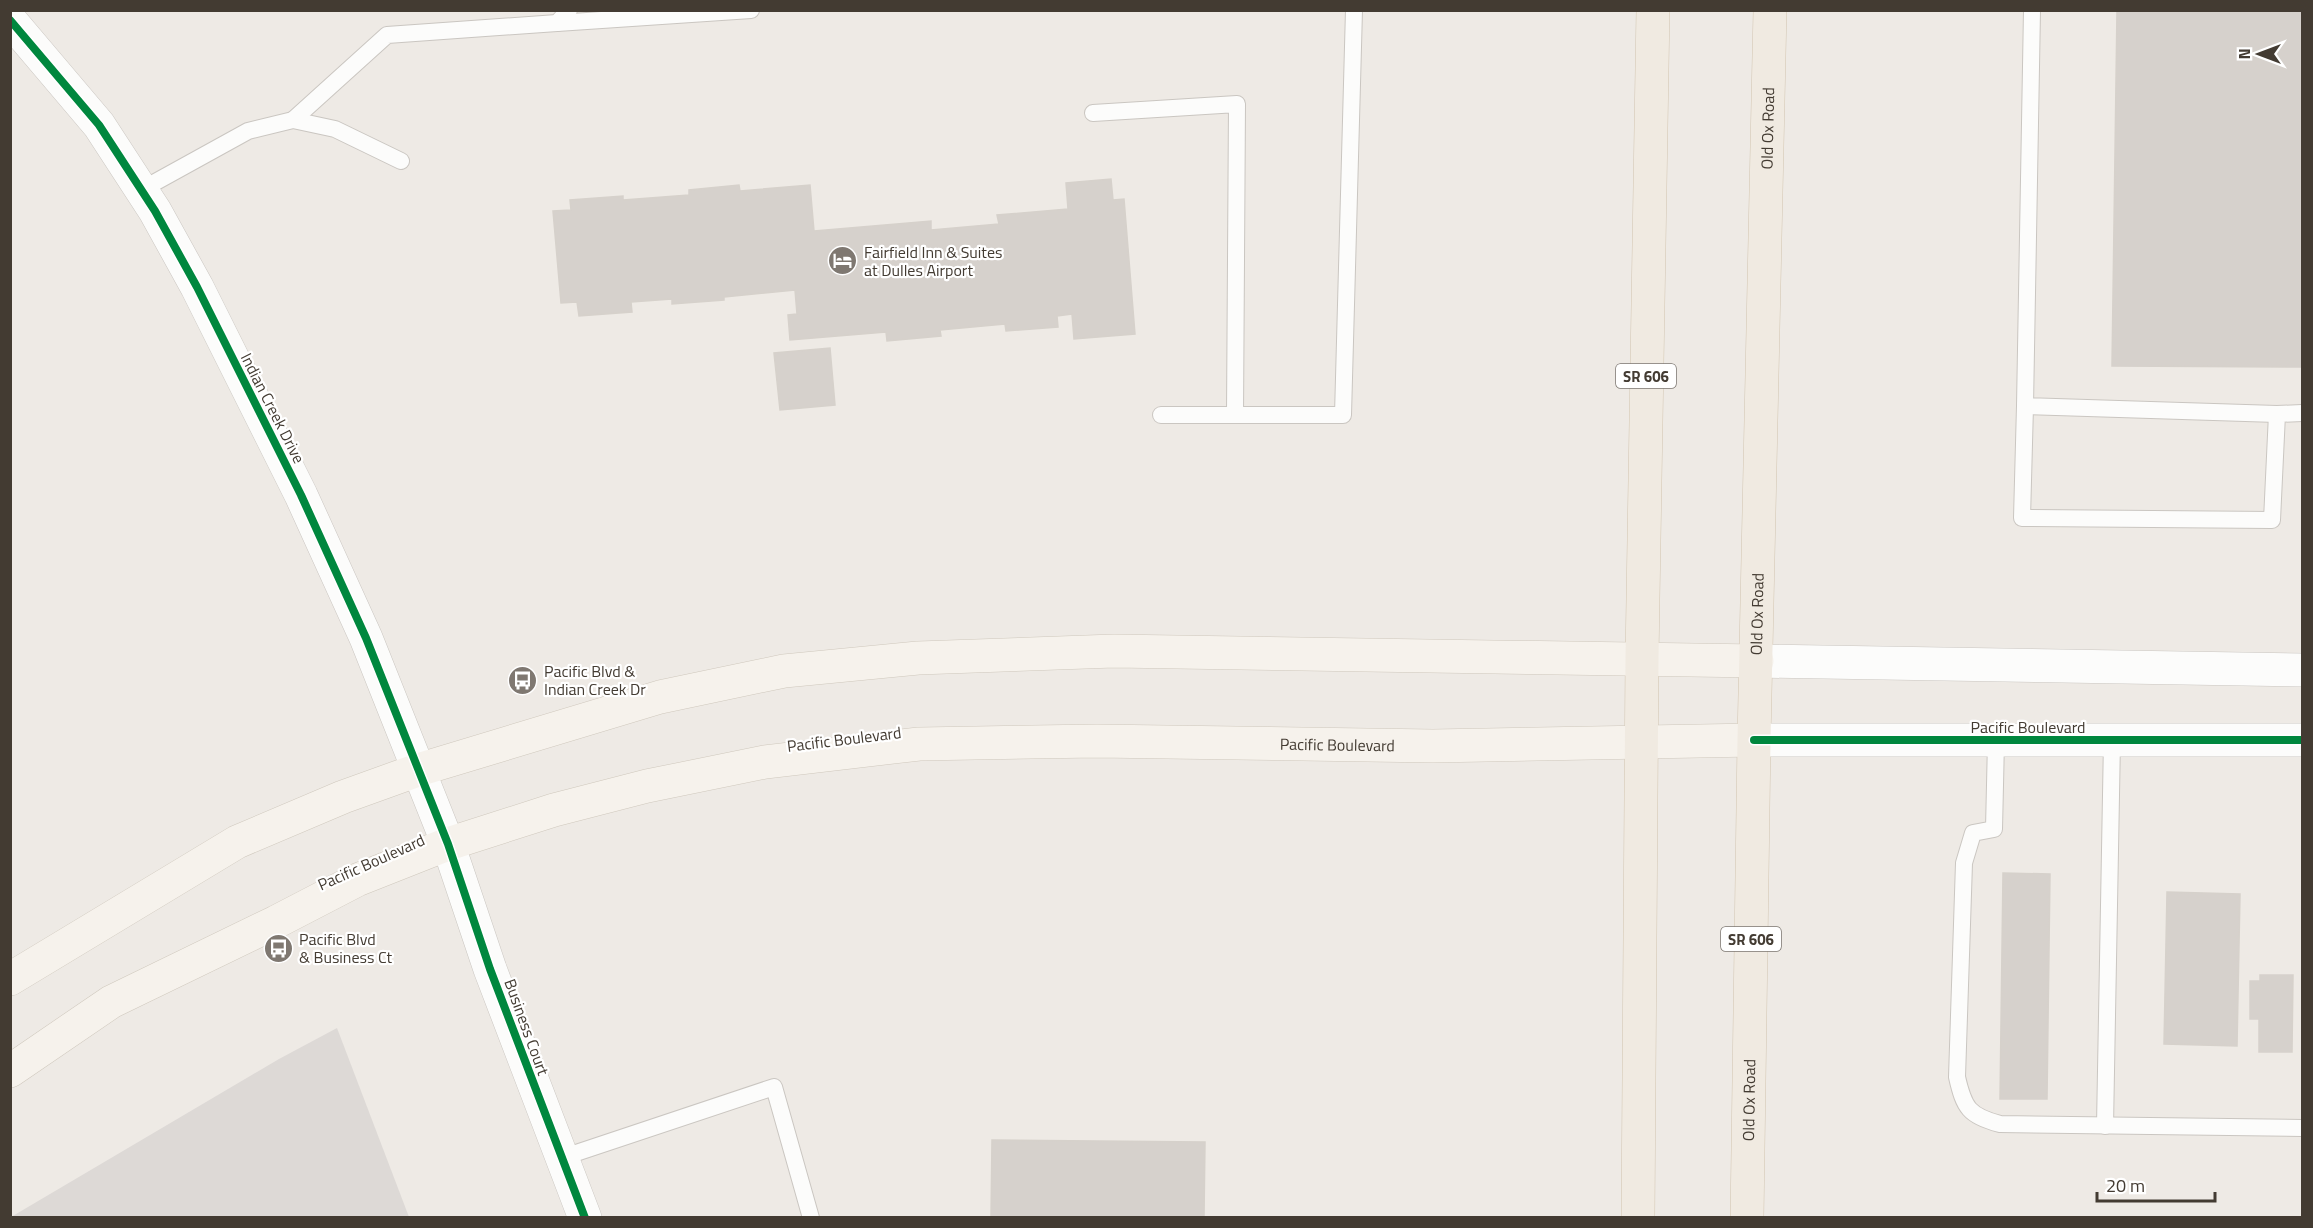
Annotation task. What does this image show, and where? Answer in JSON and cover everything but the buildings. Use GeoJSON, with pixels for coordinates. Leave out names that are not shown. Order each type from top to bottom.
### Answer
{"type":"FeatureCollection","features":[{"type":"Feature","properties":{"kind":"main road","name":"SR 606"},"geometry":{"type":"LineString","coordinates":[[1638,1218],[1642,658],[1653,10]]}},
{"type":"Feature","properties":{"kind":"main road","name":"Old Ox Road"},"geometry":{"type":"LineString","coordinates":[[1748,1218],[1754,740],[1770,10]]}},
{"type":"Feature","properties":{"kind":"main road"},"geometry":{"type":"LineString","coordinates":[[10,979],[237,842],[343,797],[418,770],[660,697],[784,671],[918,658],[1114,651],[1756,661]]}},
{"type":"Feature","properties":{"kind":"main road","name":"Pacific Boulevard"},"geometry":{"type":"LineString","coordinates":[[10,1071],[111,1002],[276,922],[357,879],[448,844],[554,810],[646,786],[765,762],[920,744],[1097,741],[1433,746],[1754,740]]}},
{"type":"Feature","properties":{"kind":"street","name":"Indian Creek Drive"},"geometry":{"type":"LineString","coordinates":[[10,20],[99,125],[141,190],[197,287],[301,495],[366,638],[448,844]]}},
{"type":"Feature","properties":{"kind":"street"},"geometry":{"type":"LineString","coordinates":[[1756,661],[2302,670]]}},
{"type":"Feature","properties":{"kind":"street","name":"Pacific Boulevard"},"geometry":{"type":"LineString","coordinates":[[1754,740],[2302,740]]}},
{"type":"Feature","properties":{"kind":"street","name":"Business Court"},"geometry":{"type":"LineString","coordinates":[[448,844],[490,969],[585,1218]]}},
{"type":"Feature","properties":{"kind":"lane"},"geometry":{"type":"LineString","coordinates":[[557,23],[569,10]]}},
{"type":"Feature","properties":{"kind":"lane"},"geometry":{"type":"LineString","coordinates":[[293,120],[387,35],[751,10]]}},
{"type":"Feature","properties":{"kind":"lane"},"geometry":{"type":"LineString","coordinates":[[1161,415],[1343,416],[1353,10]]}},
{"type":"Feature","properties":{"kind":"lane"},"geometry":{"type":"LineString","coordinates":[[2032,10],[2022,518],[2272,520],[2277,414]]}},
{"type":"Feature","properties":{"kind":"lane"},"geometry":{"type":"LineString","coordinates":[[1093,113],[1237,104],[1235,416]]}},
{"type":"Feature","properties":{"kind":"lane"},"geometry":{"type":"LineString","coordinates":[[141,190],[248,131],[293,120],[335,129],[401,161]]}},
{"type":"Feature","properties":{"kind":"lane"},"geometry":{"type":"LineString","coordinates":[[2025,406],[2302,413]]}},
{"type":"Feature","properties":{"kind":"lane"},"geometry":{"type":"LineString","coordinates":[[2105,1126],[2112,740]]}},
{"type":"Feature","properties":{"kind":"lane"},"geometry":{"type":"LineString","coordinates":[[1996,741],[1994,829],[1973,833],[1964,863],[1957,1077],[1962,1101],[1979,1119],[2000,1124],[2302,1128]]}},
{"type":"Feature","properties":{"kind":"lane"},"geometry":{"type":"LineString","coordinates":[[561,1158],[774,1087],[811,1218]]}},
{"type":"Feature","properties":{"kind":"shaded area"},"geometry":{"type":"Polygon","coordinates":[[[337,1028],[409,1217],[11,1217],[279,1059],[337,1028]]]}},
{"type":"Feature","properties":{"kind":"cycle path"},"geometry":{"type":"LineString","coordinates":[[10,20],[99,125],[155,211],[197,287],[301,495],[366,638],[448,844],[490,969],[585,1218]]}},
{"type":"Feature","properties":{"kind":"cycle path"},"geometry":{"type":"LineString","coordinates":[[1754,740],[2302,740]]}},
{"type":"Feature","properties":{"kind":"place","name":"Fairfield Inn & Suites at Dulles Airport"},"geometry":{"type":"Point","coordinates":[843,261]}},
{"type":"Feature","properties":{"kind":"place","name":"Pacific Blvd & Indian Creek Dr"},"geometry":{"type":"Point","coordinates":[523,680]}},
{"type":"Feature","properties":{"kind":"place","name":"Pacific Blvd & Business Ct"},"geometry":{"type":"Point","coordinates":[278,948]}}]}
